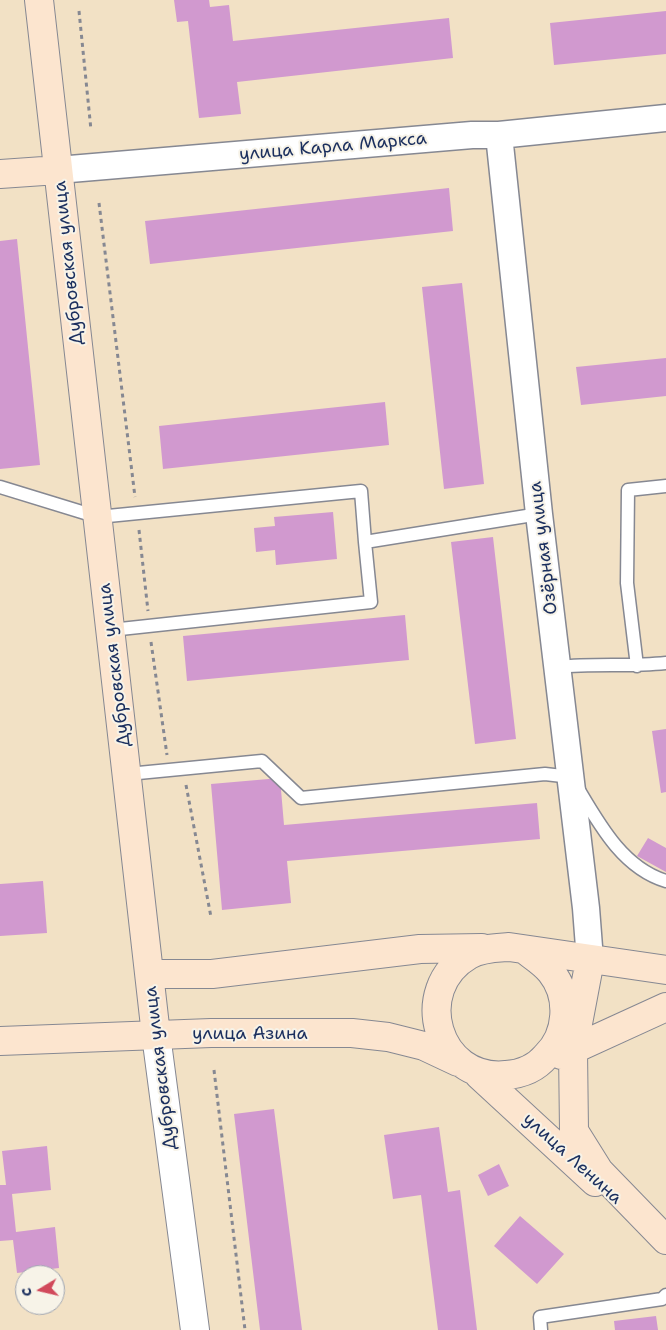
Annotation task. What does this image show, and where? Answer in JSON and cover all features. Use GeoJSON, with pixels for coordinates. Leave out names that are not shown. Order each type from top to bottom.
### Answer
{"type":"FeatureCollection","features":[{"type":"Feature","properties":{"kind":"main road","name":"Дубровская улица"},"geometry":{"type":"LineString","coordinates":[[39,0],[156,1035]]}},
{"type":"Feature","properties":{"kind":"main road","name":"улица Карла Маркса"},"geometry":{"type":"LineString","coordinates":[[0,174],[58,170]]}},
{"type":"Feature","properties":{"kind":"main road"},"geometry":{"type":"LineString","coordinates":[[150,974],[212,974],[420,949],[509,947],[666,970]]}},
{"type":"Feature","properties":{"kind":"main road"},"geometry":{"type":"LineString","coordinates":[[489,948],[469,955],[454,966],[443,981],[437,999],[436,1018],[440,1036],[450,1052],[471,1070],[516,1074],[666,1007]]}},
{"type":"Feature","properties":{"kind":"main road"},"geometry":{"type":"LineString","coordinates":[[525,950],[552,973],[560,989],[564,1007],[564,1025],[557,1042],[547,1056],[532,1068]]}},
{"type":"Feature","properties":{"kind":"main road","name":"улица Ленина"},"geometry":{"type":"LineString","coordinates":[[590,960],[573,1050],[574,1131],[599,1171],[666,1241]]}},
{"type":"Feature","properties":{"kind":"main road","name":"улица Азина"},"geometry":{"type":"LineString","coordinates":[[0,1041],[156,1035],[352,1033],[388,1037],[424,1046],[471,1070]]}},
{"type":"Feature","properties":{"kind":"main road","name":"улица Ленина"},"geometry":{"type":"LineString","coordinates":[[471,1070],[584,1173],[666,1241]]}},
{"type":"Feature","properties":{"kind":"street","name":"улица Карла Маркса"},"geometry":{"type":"LineString","coordinates":[[58,170],[472,135],[499,135],[666,118]]}},
{"type":"Feature","properties":{"kind":"street","name":"Озёрная улица"},"geometry":{"type":"LineString","coordinates":[[499,135],[539,514],[586,908],[590,960]]}},
{"type":"Feature","properties":{"kind":"street","name":"Дубровская улица"},"geometry":{"type":"LineString","coordinates":[[156,1035],[195,1330]]}},
{"type":"Feature","properties":{"kind":"lane"},"geometry":{"type":"LineString","coordinates":[[637,666],[627,583],[628,490],[666,486]]}},
{"type":"Feature","properties":{"kind":"lane"},"geometry":{"type":"LineString","coordinates":[[0,487],[98,517],[361,491],[371,602],[111,630]]}},
{"type":"Feature","properties":{"kind":"lane"},"geometry":{"type":"LineString","coordinates":[[365,542],[539,514]]}},
{"type":"Feature","properties":{"kind":"lane"},"geometry":{"type":"LineString","coordinates":[[558,667],[588,664],[637,666],[666,663]]}},
{"type":"Feature","properties":{"kind":"lane"},"geometry":{"type":"LineString","coordinates":[[128,774],[262,761],[301,798],[545,774],[571,777],[615,846],[652,877],[666,881]]}},
{"type":"Feature","properties":{"kind":"lane"},"geometry":{"type":"LineString","coordinates":[[541,1330],[540,1317],[662,1299],[666,1295]]}},
{"type":"Feature","properties":{"kind":"path"},"geometry":{"type":"LineString","coordinates":[[79,11],[91,130]]}},
{"type":"Feature","properties":{"kind":"path"},"geometry":{"type":"LineString","coordinates":[[99,203],[149,626],[169,770],[186,785],[211,918]]}},
{"type":"Feature","properties":{"kind":"path"},"geometry":{"type":"LineString","coordinates":[[214,1070],[245,1330]]}},
{"type":"Feature","properties":{"kind":"building"},"geometry":{"type":"Polygon","coordinates":[[[174,0],[209,0],[210,7],[229,5],[233,41],[449,18],[453,58],[237,82],[241,114],[199,118],[188,21],[177,22],[174,0]]]}},
{"type":"Feature","properties":{"kind":"building"},"geometry":{"type":"Polygon","coordinates":[[[666,11],[666,54],[554,65],[550,23],[666,11]]]}},
{"type":"Feature","properties":{"kind":"building"},"geometry":{"type":"Polygon","coordinates":[[[449,188],[453,231],[150,264],[145,221],[449,188]]]}},
{"type":"Feature","properties":{"kind":"building"},"geometry":{"type":"Polygon","coordinates":[[[17,239],[40,465],[0,469],[0,241],[17,239]]]}},
{"type":"Feature","properties":{"kind":"building"},"geometry":{"type":"Polygon","coordinates":[[[462,283],[484,484],[444,489],[422,287],[462,283]]]}},
{"type":"Feature","properties":{"kind":"building"},"geometry":{"type":"Polygon","coordinates":[[[666,358],[666,396],[581,405],[576,367],[666,358]]]}},
{"type":"Feature","properties":{"kind":"building"},"geometry":{"type":"Polygon","coordinates":[[[385,402],[389,445],[163,469],[159,426],[385,402]]]}},
{"type":"Feature","properties":{"kind":"building"},"geometry":{"type":"Polygon","coordinates":[[[333,512],[337,559],[276,565],[275,550],[256,552],[254,528],[275,526],[274,517],[333,512]]]}},
{"type":"Feature","properties":{"kind":"building"},"geometry":{"type":"Polygon","coordinates":[[[493,537],[516,739],[475,744],[451,542],[493,537]]]}},
{"type":"Feature","properties":{"kind":"building"},"geometry":{"type":"Polygon","coordinates":[[[405,615],[409,660],[187,681],[183,636],[405,615]]]}},
{"type":"Feature","properties":{"kind":"building"},"geometry":{"type":"Polygon","coordinates":[[[666,729],[666,792],[661,793],[652,731],[666,729]]]}},
{"type":"Feature","properties":{"kind":"building"},"geometry":{"type":"Polygon","coordinates":[[[280,778],[284,825],[537,803],[540,839],[287,861],[291,903],[222,910],[211,784],[280,778]]]}},
{"type":"Feature","properties":{"kind":"building"},"geometry":{"type":"Polygon","coordinates":[[[648,838],[666,848],[666,872],[637,856],[648,838]]]}},
{"type":"Feature","properties":{"kind":"building"},"geometry":{"type":"Polygon","coordinates":[[[43,881],[47,933],[0,936],[0,884],[43,881]]]}},
{"type":"Feature","properties":{"kind":"building"},"geometry":{"type":"Polygon","coordinates":[[[274,1109],[302,1330],[260,1330],[234,1114],[274,1109]]]}},
{"type":"Feature","properties":{"kind":"building"},"geometry":{"type":"Polygon","coordinates":[[[439,1127],[448,1192],[460,1190],[477,1330],[438,1330],[421,1195],[393,1199],[384,1135],[439,1127]]]}},
{"type":"Feature","properties":{"kind":"building"},"geometry":{"type":"Polygon","coordinates":[[[47,1146],[51,1190],[12,1194],[16,1232],[55,1227],[59,1265],[16,1265],[13,1240],[0,1241],[0,1185],[6,1185],[2,1151],[47,1146]]]}},
{"type":"Feature","properties":{"kind":"building"},"geometry":{"type":"Polygon","coordinates":[[[499,1164],[509,1186],[488,1196],[478,1175],[499,1164]]]}},
{"type":"Feature","properties":{"kind":"building"},"geometry":{"type":"Polygon","coordinates":[[[520,1216],[564,1254],[537,1284],[494,1246],[520,1216]]]}},
{"type":"Feature","properties":{"kind":"building"},"geometry":{"type":"Polygon","coordinates":[[[656,1316],[658,1330],[615,1330],[614,1321],[656,1316]]]}}]}
